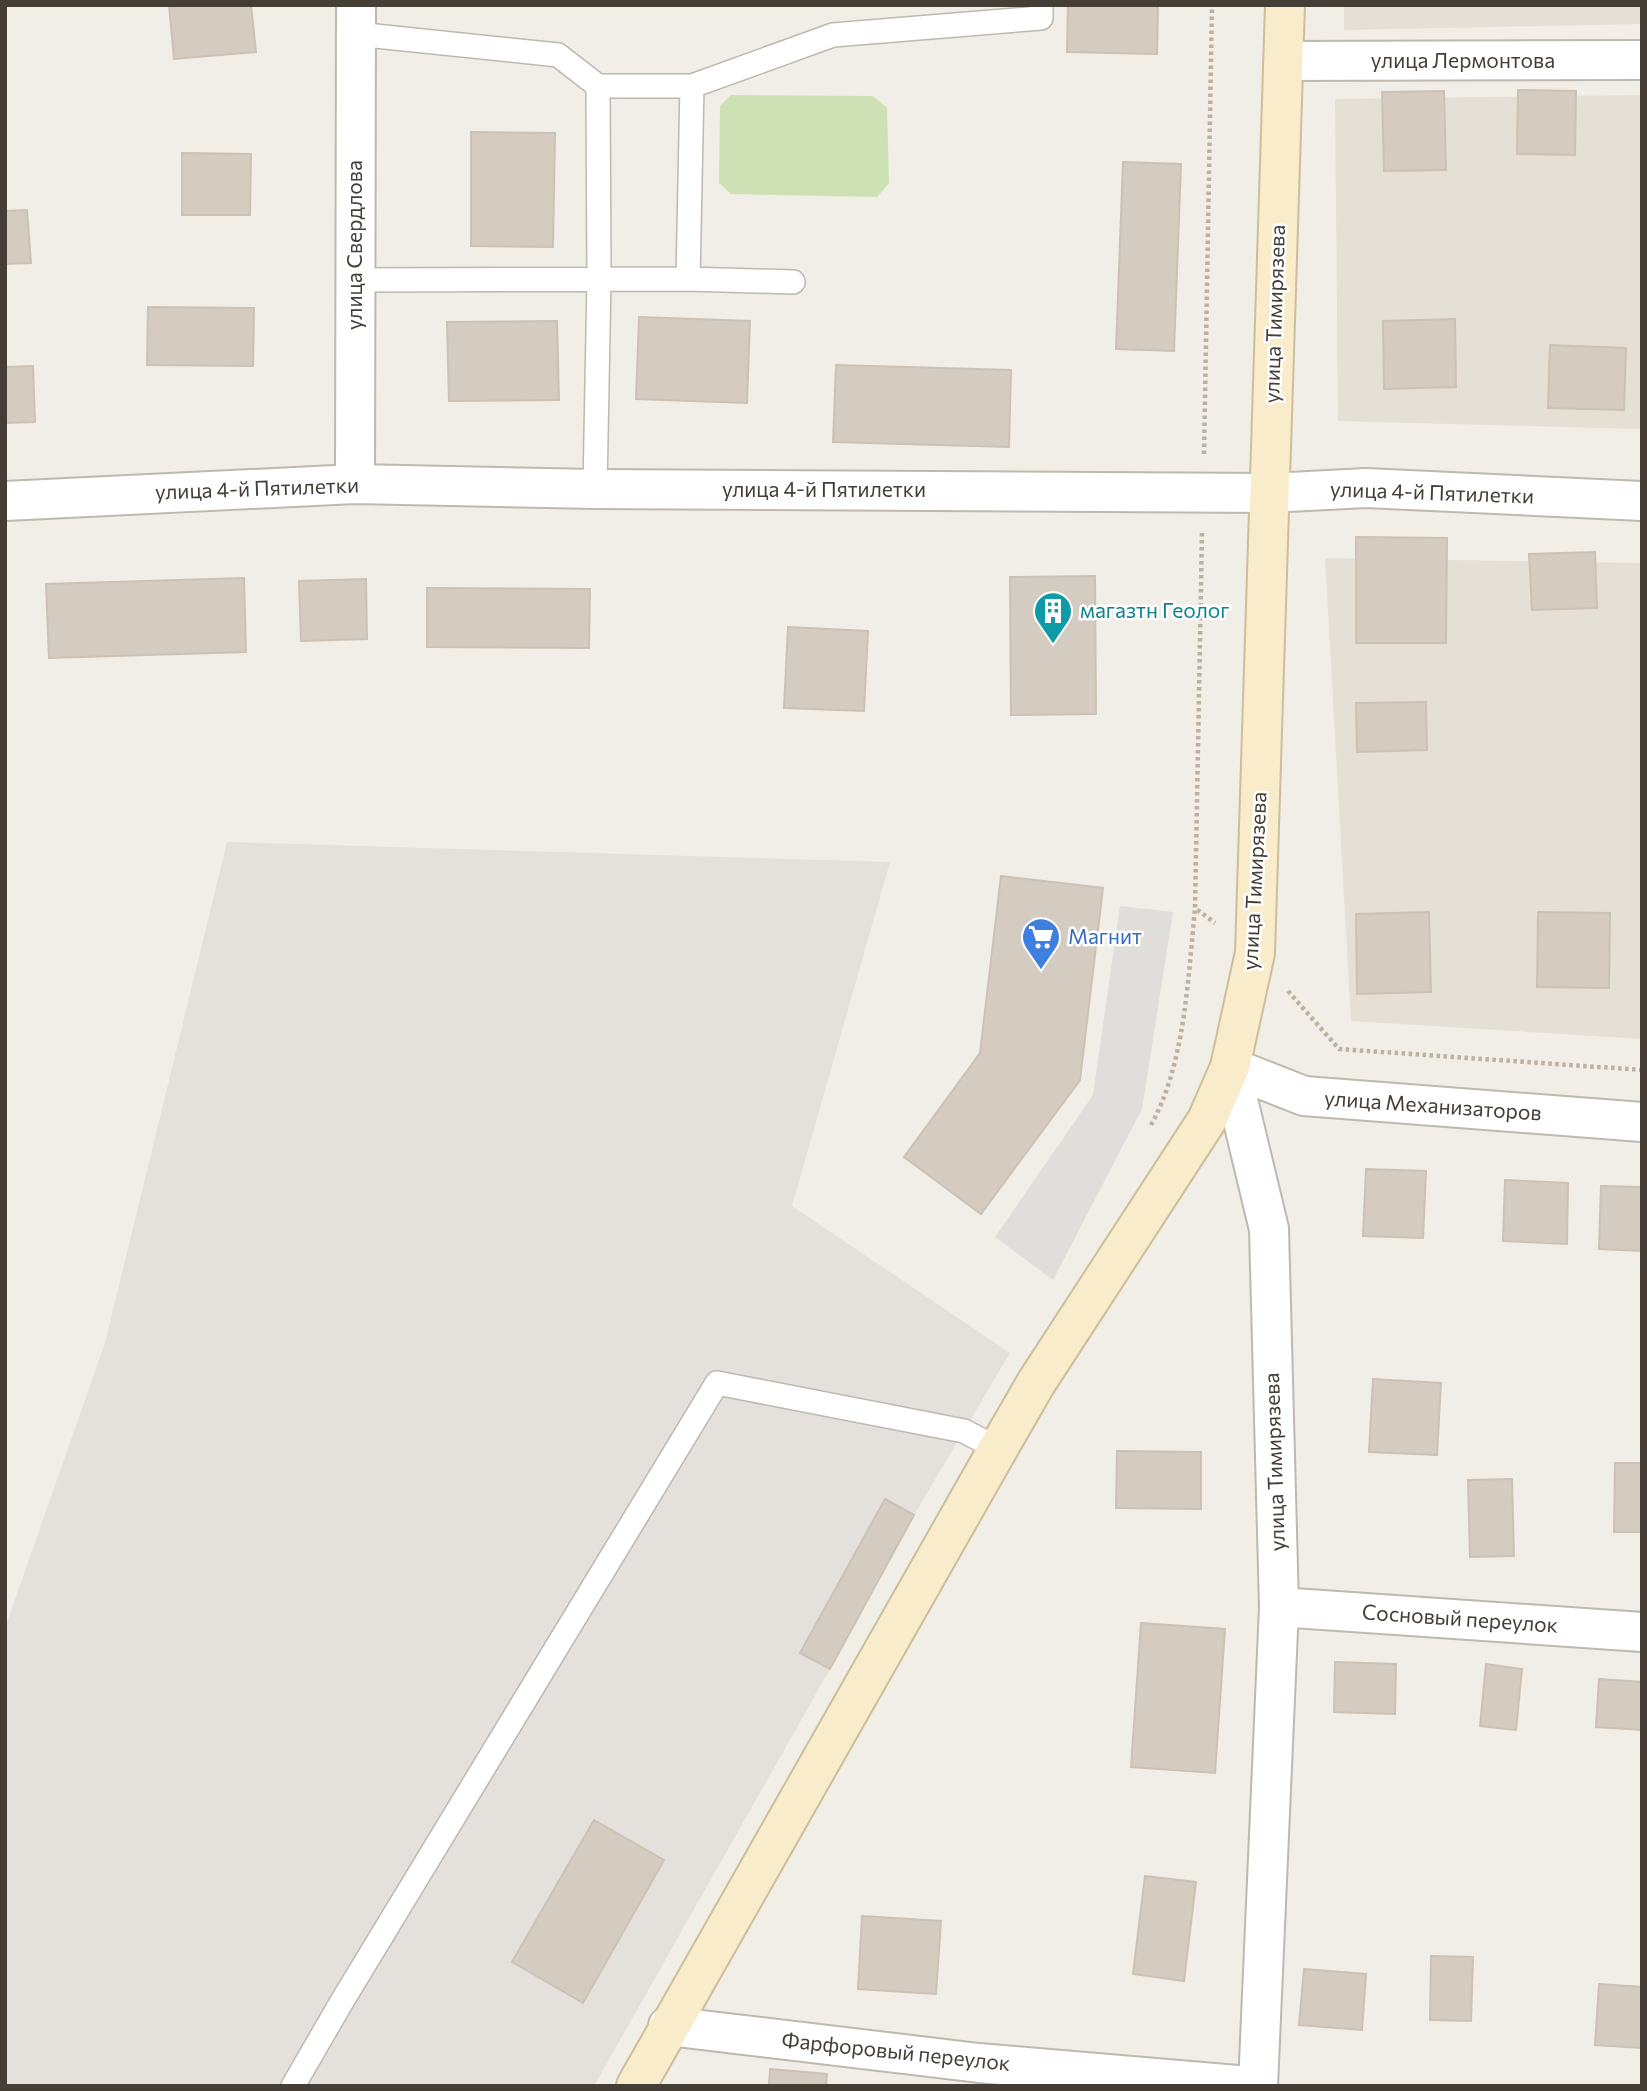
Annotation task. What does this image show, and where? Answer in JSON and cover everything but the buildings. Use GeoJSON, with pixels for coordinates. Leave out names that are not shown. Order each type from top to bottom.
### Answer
{"type":"FeatureCollection","features":[{"type":"Feature","properties":{"kind":"street","name":"улица Тимирязева"},"geometry":{"type":"LineString","coordinates":[[1258,2086],[1279,1607],[1269,1229],[1230,1067],[1255,953],[1285,5]]}},
{"type":"Feature","properties":{"kind":"street","name":"улица Свердлова"},"geometry":{"type":"LineString","coordinates":[[355,484],[356,20]]}},
{"type":"Feature","properties":{"kind":"street","name":"улица Лермонтова"},"geometry":{"type":"LineString","coordinates":[[1284,61],[1642,60]]}},
{"type":"Feature","properties":{"kind":"street","name":"улица 4-й Пятилетки"},"geometry":{"type":"LineString","coordinates":[[5,501],[355,484],[595,489],[1269,493],[1366,488],[1642,501]]}},
{"type":"Feature","properties":{"kind":"street","name":"улица Механизаторов"},"geometry":{"type":"LineString","coordinates":[[1230,1067],[1304,1096],[1642,1122]]}},
{"type":"Feature","properties":{"kind":"street"},"geometry":{"type":"LineString","coordinates":[[636,2086],[1036,1383],[1207,1120],[1230,1067]]}},
{"type":"Feature","properties":{"kind":"street","name":"Сосновый переулок"},"geometry":{"type":"LineString","coordinates":[[1279,1607],[1642,1632]]}},
{"type":"Feature","properties":{"kind":"street","name":"Фарфоровый переулок"},"geometry":{"type":"LineString","coordinates":[[668,2026],[979,2063],[1249,2086]]}},
{"type":"Feature","properties":{"kind":"lane"},"geometry":{"type":"LineString","coordinates":[[356,20],[558,55],[598,86],[692,86],[833,35],[1041,18],[1041,5]]}},
{"type":"Feature","properties":{"kind":"lane"},"geometry":{"type":"LineString","coordinates":[[595,489],[599,279],[598,86]]}},
{"type":"Feature","properties":{"kind":"lane"},"geometry":{"type":"LineString","coordinates":[[688,279],[692,86]]}},
{"type":"Feature","properties":{"kind":"lane"},"geometry":{"type":"LineString","coordinates":[[355,280],[688,279],[793,282]]}},
{"type":"Feature","properties":{"kind":"lane"},"geometry":{"type":"LineString","coordinates":[[293,2086],[717,1383],[964,1431],[998,1449]]}},
{"type":"Feature","properties":{"kind":"path"},"geometry":{"type":"LineString","coordinates":[[1148,1132],[1161,1107],[1184,1022],[1195,908]]}},
{"type":"Feature","properties":{"kind":"shaded area"},"geometry":{"type":"Polygon","coordinates":[[[1344,5],[1642,5],[1642,24],[1344,30],[1344,5]]]}},
{"type":"Feature","properties":{"kind":"shaded area"},"geometry":{"type":"Polygon","coordinates":[[[1642,95],[1642,429],[1338,421],[1335,99],[1642,95]]]}},
{"type":"Feature","properties":{"kind":"shaded area"},"geometry":{"type":"Polygon","coordinates":[[[1325,558],[1642,563],[1642,1039],[1351,1021],[1325,558]]]}},
{"type":"Feature","properties":{"kind":"shaded area"},"geometry":{"type":"Polygon","coordinates":[[[227,842],[890,862],[792,1206],[1010,1353],[914,1515],[594,2086],[5,2086],[5,1628],[105,1343],[227,842]]]}},
{"type":"Feature","properties":{"kind":"shaded area"},"geometry":{"type":"Polygon","coordinates":[[[1120,906],[1173,912],[1142,1109],[1053,1280],[995,1237],[1093,1095],[1120,906]]]}},
{"type":"Feature","properties":{"kind":"green space"},"geometry":{"type":"Polygon","coordinates":[[[731,95],[873,96],[887,108],[889,183],[877,197],[731,194],[719,183],[720,106],[731,95]]]}},
{"type":"Feature","properties":{"kind":"place","name":"магазтн Геолог"},"geometry":{"type":"Point","coordinates":[1053,645]}},
{"type":"Feature","properties":{"kind":"place","name":"Магнит"},"geometry":{"type":"Point","coordinates":[1041,971]}}]}
